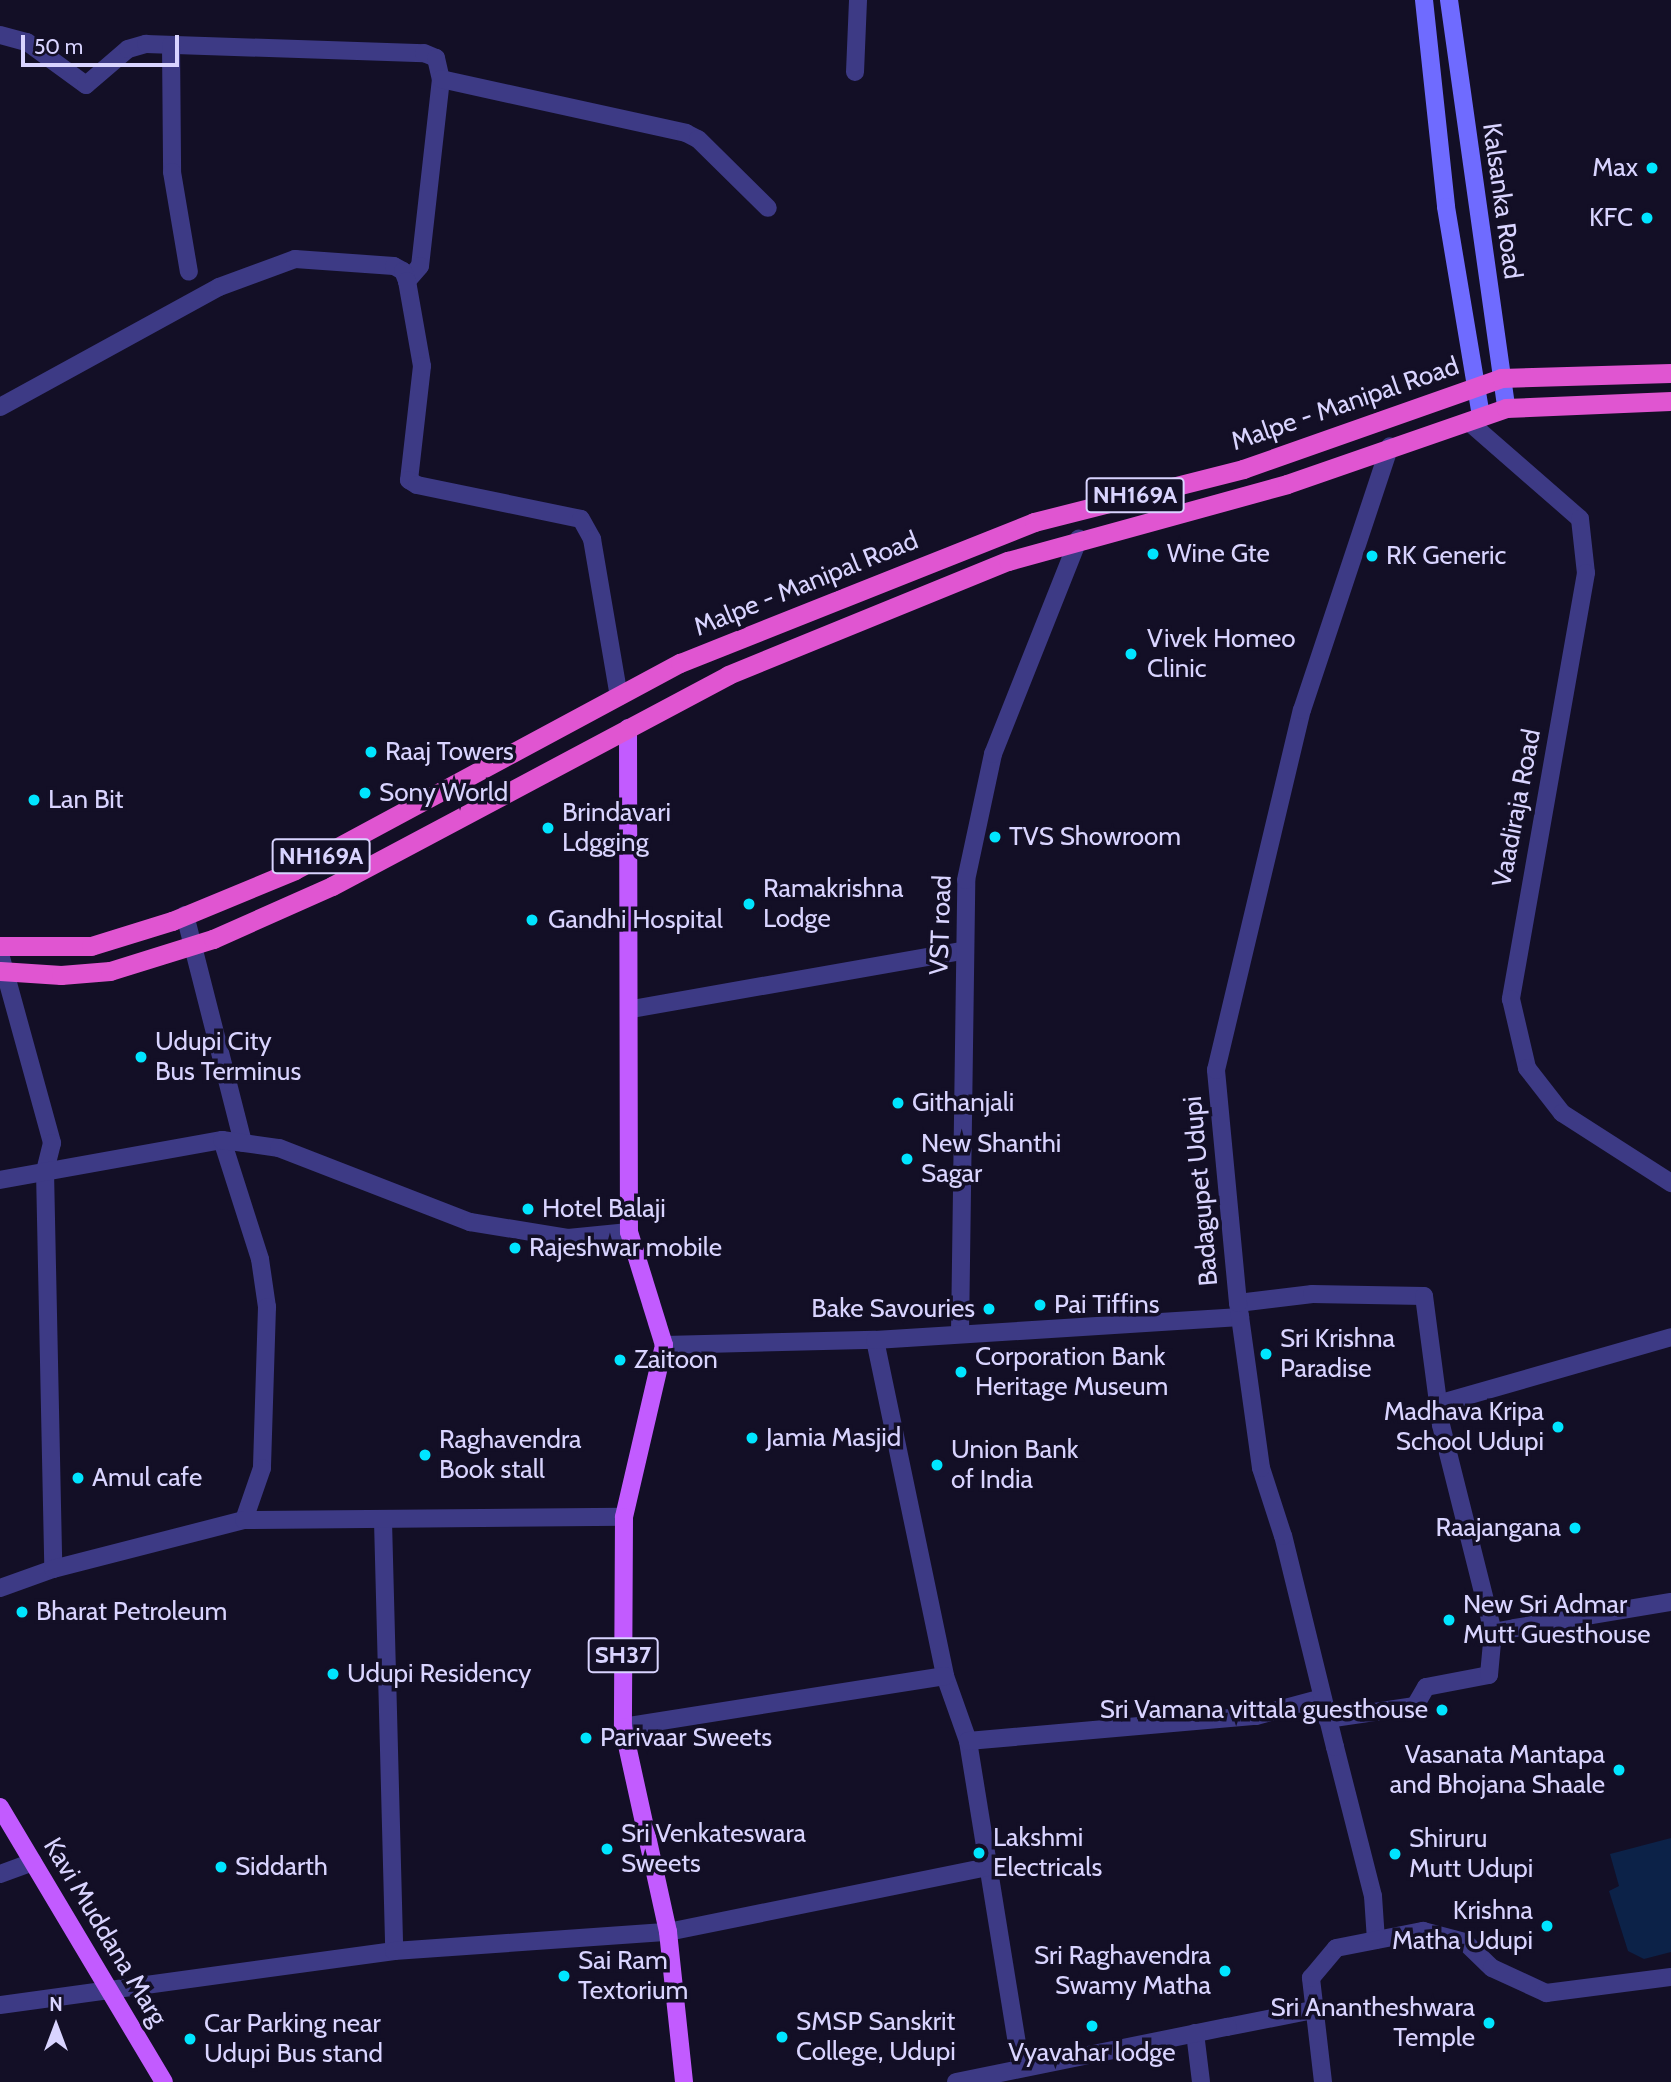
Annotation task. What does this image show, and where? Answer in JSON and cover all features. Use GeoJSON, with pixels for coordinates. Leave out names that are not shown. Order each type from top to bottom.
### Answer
{"type":"FeatureCollection","features":[{"type":"Feature","properties":{"kind":"highway","name":"Malpe - Manipal Road"},"geometry":{"type":"LineString","coordinates":[[0,946],[91,946],[185,915],[295,870],[680,663],[1034,522],[1243,469],[1501,378],[1671,373]]}},
{"type":"Feature","properties":{"kind":"highway","name":"Malpe - Manipal Road"},"geometry":{"type":"LineString","coordinates":[[2,966],[61,975],[110,971],[194,946],[332,886],[728,675],[969,576],[1079,538],[1287,484],[1390,446],[1506,408],[1671,401]]}},
{"type":"Feature","properties":{"kind":"main road"},"geometry":{"type":"LineString","coordinates":[[1424,0],[1446,207],[1474,387],[1475,420]]}},
{"type":"Feature","properties":{"kind":"main road","name":"Kalsanka Road"},"geometry":{"type":"LineString","coordinates":[[1449,0],[1506,408]]}},
{"type":"Feature","properties":{"kind":"main road"},"geometry":{"type":"LineString","coordinates":[[628,728],[632,1009],[629,1232],[664,1345]]}},
{"type":"Feature","properties":{"kind":"main road","name":"SH37"},"geometry":{"type":"LineString","coordinates":[[664,1345],[624,1517],[623,1727],[668,1932],[684,2082]]}},
{"type":"Feature","properties":{"kind":"main road","name":"Kavi Muddana Marg"},"geometry":{"type":"LineString","coordinates":[[1,1803],[164,2082]]}},
{"type":"Feature","properties":{"kind":"street"},"geometry":{"type":"LineString","coordinates":[[855,72],[858,0]]}},
{"type":"Feature","properties":{"kind":"street"},"geometry":{"type":"LineString","coordinates":[[0,35],[27,42],[86,85],[135,46],[424,53],[436,58],[441,79],[420,266],[407,281]]}},
{"type":"Feature","properties":{"kind":"street"},"geometry":{"type":"LineString","coordinates":[[171,45],[172,173],[189,272]]}},
{"type":"Feature","properties":{"kind":"street"},"geometry":{"type":"LineString","coordinates":[[441,79],[686,133],[698,139],[768,208]]}},
{"type":"Feature","properties":{"kind":"street"},"geometry":{"type":"LineString","coordinates":[[0,407],[219,287],[295,259],[384,264],[404,271],[423,376],[407,471],[409,480],[417,485],[581,519],[592,539],[619,697]]}},
{"type":"Feature","properties":{"kind":"street","name":"Vaadiraja Road"},"geometry":{"type":"LineString","coordinates":[[1475,420],[1580,519],[1587,573],[1511,999],[1527,1068],[1562,1113],[1671,1183]]}},
{"type":"Feature","properties":{"kind":"street","name":"Badagupet Udupi"},"geometry":{"type":"LineString","coordinates":[[1376,1940],[1373,1896],[1283,1536],[1261,1468],[1239,1310],[1216,1070],[1302,710],[1390,446]]}},
{"type":"Feature","properties":{"kind":"street","name":"VST road"},"geometry":{"type":"LineString","coordinates":[[960,1333],[966,880],[993,754],[1079,538]]}},
{"type":"Feature","properties":{"kind":"street"},"geometry":{"type":"LineString","coordinates":[[185,915],[243,1143]]}},
{"type":"Feature","properties":{"kind":"street"},"geometry":{"type":"LineString","coordinates":[[632,1009],[965,950]]}},
{"type":"Feature","properties":{"kind":"street"},"geometry":{"type":"LineString","coordinates":[[2,966],[52,1143],[45,1171],[53,1569]]}},
{"type":"Feature","properties":{"kind":"street"},"geometry":{"type":"LineString","coordinates":[[222,1140],[260,1259],[267,1307],[261,1468],[244,1520]]}},
{"type":"Feature","properties":{"kind":"street"},"geometry":{"type":"LineString","coordinates":[[0,1180],[222,1140],[279,1148],[470,1222],[568,1238],[629,1232]]}},
{"type":"Feature","properties":{"kind":"street"},"geometry":{"type":"LineString","coordinates":[[664,1345],[875,1340],[1239,1310],[1312,1294],[1424,1296],[1438,1404],[1493,1632],[1489,1675],[1426,1687],[1415,1706],[1327,1719]]}},
{"type":"Feature","properties":{"kind":"street"},"geometry":{"type":"LineString","coordinates":[[1438,1404],[1671,1338]]}},
{"type":"Feature","properties":{"kind":"street"},"geometry":{"type":"LineString","coordinates":[[875,1340],[945,1676],[968,1741],[991,1866],[1021,2068]]}},
{"type":"Feature","properties":{"kind":"street"},"geometry":{"type":"LineString","coordinates":[[0,1588],[53,1569],[244,1520],[624,1517]]}},
{"type":"Feature","properties":{"kind":"street"},"geometry":{"type":"LineString","coordinates":[[383,1521],[394,1951]]}},
{"type":"Feature","properties":{"kind":"street"},"geometry":{"type":"LineString","coordinates":[[1493,1632],[1671,1602]]}},
{"type":"Feature","properties":{"kind":"street"},"geometry":{"type":"LineString","coordinates":[[623,1727],[945,1676]]}},
{"type":"Feature","properties":{"kind":"street"},"geometry":{"type":"LineString","coordinates":[[968,1741],[1256,1716],[1322,1698]]}},
{"type":"Feature","properties":{"kind":"street"},"geometry":{"type":"LineString","coordinates":[[0,1874],[33,1861]]}},
{"type":"Feature","properties":{"kind":"street"},"geometry":{"type":"LineString","coordinates":[[0,2005],[394,1951],[668,1932],[991,1866]]}},
{"type":"Feature","properties":{"kind":"street"},"geometry":{"type":"LineString","coordinates":[[1323,2082],[1311,1978],[1336,1948],[1423,1931],[1465,1941],[1492,1968],[1546,1993],[1671,1977]]}},
{"type":"Feature","properties":{"kind":"street"},"geometry":{"type":"LineString","coordinates":[[956,2082],[1313,2010]]}},
{"type":"Feature","properties":{"kind":"street"},"geometry":{"type":"LineString","coordinates":[[1195,2033],[1201,2082]]}},
{"type":"Feature","properties":{"kind":"water"},"geometry":{"type":"Polygon","coordinates":[[[1671,1838],[1671,1952],[1644,1959],[1628,1951],[1609,1891],[1619,1886],[1610,1854],[1671,1838]]]}},
{"type":"Feature","properties":{"kind":"place","name":"Max"},"geometry":{"type":"Point","coordinates":[1652,168]}},
{"type":"Feature","properties":{"kind":"place","name":"KFC"},"geometry":{"type":"Point","coordinates":[1647,218]}},
{"type":"Feature","properties":{"kind":"place","name":"Wine Gte"},"geometry":{"type":"Point","coordinates":[1153,554]}},
{"type":"Feature","properties":{"kind":"place","name":"RK Generic"},"geometry":{"type":"Point","coordinates":[1372,556]}},
{"type":"Feature","properties":{"kind":"place","name":"Vivek Homeo Clinic"},"geometry":{"type":"Point","coordinates":[1131,654]}},
{"type":"Feature","properties":{"kind":"place","name":"Raaj Towers"},"geometry":{"type":"Point","coordinates":[371,752]}},
{"type":"Feature","properties":{"kind":"place","name":"Sony World"},"geometry":{"type":"Point","coordinates":[365,793]}},
{"type":"Feature","properties":{"kind":"place","name":"Lan Bit"},"geometry":{"type":"Point","coordinates":[34,800]}},
{"type":"Feature","properties":{"kind":"place","name":"Brindavari Ldgging"},"geometry":{"type":"Point","coordinates":[548,828]}},
{"type":"Feature","properties":{"kind":"place","name":"TVS Showroom"},"geometry":{"type":"Point","coordinates":[995,837]}},
{"type":"Feature","properties":{"kind":"place","name":"Ramakrishna Lodge"},"geometry":{"type":"Point","coordinates":[749,904]}},
{"type":"Feature","properties":{"kind":"place","name":"Gandhi Hospital"},"geometry":{"type":"Point","coordinates":[532,920]}},
{"type":"Feature","properties":{"kind":"place","name":"Udupi City Bus Terminus"},"geometry":{"type":"Point","coordinates":[141,1057]}},
{"type":"Feature","properties":{"kind":"place","name":"Githanjali"},"geometry":{"type":"Point","coordinates":[898,1103]}},
{"type":"Feature","properties":{"kind":"place","name":"New Shanthi Sagar"},"geometry":{"type":"Point","coordinates":[907,1159]}},
{"type":"Feature","properties":{"kind":"place","name":"Hotel Balaji"},"geometry":{"type":"Point","coordinates":[528,1209]}},
{"type":"Feature","properties":{"kind":"place","name":"Rajeshwar mobile"},"geometry":{"type":"Point","coordinates":[515,1248]}},
{"type":"Feature","properties":{"kind":"place","name":"Pai Tiffins"},"geometry":{"type":"Point","coordinates":[1040,1305]}},
{"type":"Feature","properties":{"kind":"place","name":"Bake Savouries"},"geometry":{"type":"Point","coordinates":[989,1309]}},
{"type":"Feature","properties":{"kind":"place","name":"Sri Krishna Paradise"},"geometry":{"type":"Point","coordinates":[1266,1354]}},
{"type":"Feature","properties":{"kind":"place","name":"Zaitoon"},"geometry":{"type":"Point","coordinates":[620,1360]}},
{"type":"Feature","properties":{"kind":"place","name":"Corporation Bank Heritage Museum"},"geometry":{"type":"Point","coordinates":[961,1372]}},
{"type":"Feature","properties":{"kind":"place","name":"Madhava Kripa School Udupi"},"geometry":{"type":"Point","coordinates":[1558,1427]}},
{"type":"Feature","properties":{"kind":"place","name":"Jamia Masjid"},"geometry":{"type":"Point","coordinates":[752,1438]}},
{"type":"Feature","properties":{"kind":"place","name":"Raghavendra Book stall"},"geometry":{"type":"Point","coordinates":[425,1455]}},
{"type":"Feature","properties":{"kind":"place","name":"Union Bank of India"},"geometry":{"type":"Point","coordinates":[937,1465]}},
{"type":"Feature","properties":{"kind":"place","name":"Amul cafe"},"geometry":{"type":"Point","coordinates":[78,1478]}},
{"type":"Feature","properties":{"kind":"place","name":"Raajangana"},"geometry":{"type":"Point","coordinates":[1575,1528]}},
{"type":"Feature","properties":{"kind":"place","name":"Bharat Petroleum"},"geometry":{"type":"Point","coordinates":[22,1612]}},
{"type":"Feature","properties":{"kind":"place","name":"New Sri Admar Mutt Guesthouse"},"geometry":{"type":"Point","coordinates":[1449,1620]}},
{"type":"Feature","properties":{"kind":"place","name":"Udupi Residency"},"geometry":{"type":"Point","coordinates":[333,1674]}},
{"type":"Feature","properties":{"kind":"place","name":"Sri Vamana vittala guesthouse"},"geometry":{"type":"Point","coordinates":[1442,1710]}},
{"type":"Feature","properties":{"kind":"place","name":"Parivaar Sweets"},"geometry":{"type":"Point","coordinates":[586,1738]}},
{"type":"Feature","properties":{"kind":"place","name":"Vasanata Mantapa and Bhojana Shaale"},"geometry":{"type":"Point","coordinates":[1619,1770]}},
{"type":"Feature","properties":{"kind":"place","name":"Sri Venkateswara Sweets"},"geometry":{"type":"Point","coordinates":[607,1849]}},
{"type":"Feature","properties":{"kind":"place","name":"Lakshmi Electricals"},"geometry":{"type":"Point","coordinates":[979,1853]}},
{"type":"Feature","properties":{"kind":"place","name":"Shiruru Mutt Udupi"},"geometry":{"type":"Point","coordinates":[1395,1854]}},
{"type":"Feature","properties":{"kind":"place","name":"Siddarth"},"geometry":{"type":"Point","coordinates":[221,1867]}},
{"type":"Feature","properties":{"kind":"place","name":"Krishna Matha Udupi"},"geometry":{"type":"Point","coordinates":[1547,1926]}},
{"type":"Feature","properties":{"kind":"place","name":"Sri Raghavendra Swamy Matha"},"geometry":{"type":"Point","coordinates":[1225,1971]}},
{"type":"Feature","properties":{"kind":"place","name":"Sai Ram Textorium"},"geometry":{"type":"Point","coordinates":[564,1976]}},
{"type":"Feature","properties":{"kind":"place","name":"Sri Anantheshwara Temple"},"geometry":{"type":"Point","coordinates":[1489,2023]}},
{"type":"Feature","properties":{"kind":"place","name":"Vyavahar lodge"},"geometry":{"type":"Point","coordinates":[1092,2026]}},
{"type":"Feature","properties":{"kind":"place","name":"SMSP Sanskrit College, Udupi"},"geometry":{"type":"Point","coordinates":[782,2037]}},
{"type":"Feature","properties":{"kind":"place","name":"Car Parking near Udupi Bus stand"},"geometry":{"type":"Point","coordinates":[190,2039]}}]}
